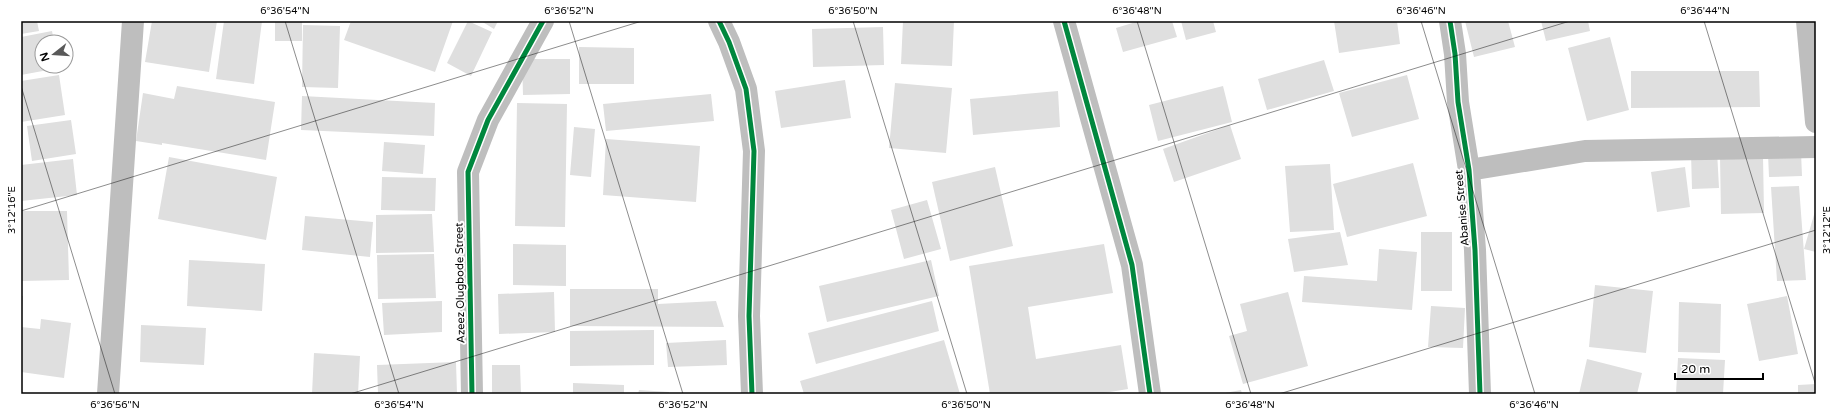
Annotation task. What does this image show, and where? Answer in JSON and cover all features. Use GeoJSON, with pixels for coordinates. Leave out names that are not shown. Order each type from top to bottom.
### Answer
{"type":"FeatureCollection","features":[{"type":"Feature","properties":{"kind":"street"},"geometry":{"type":"LineString","coordinates":[[108,394],[133,21]]}},
{"type":"Feature","properties":{"kind":"street","name":"Azeez Olugbode Street"},"geometry":{"type":"LineString","coordinates":[[472,394],[468,172],[488,120],[542,21]]}},
{"type":"Feature","properties":{"kind":"street"},"geometry":{"type":"LineString","coordinates":[[719,21],[729,42],[746,89],[754,151],[749,316],[752,394]]}},
{"type":"Feature","properties":{"kind":"street"},"geometry":{"type":"LineString","coordinates":[[1064,21],[1132,265],[1150,394]]}},
{"type":"Feature","properties":{"kind":"street","name":"Abanise Street"},"geometry":{"type":"LineString","coordinates":[[1450,21],[1455,54],[1458,102],[1469,170],[1475,250],[1480,394]]}},
{"type":"Feature","properties":{"kind":"street"},"geometry":{"type":"LineString","coordinates":[[1807,21],[1816,122]]}},
{"type":"Feature","properties":{"kind":"street"},"geometry":{"type":"LineString","coordinates":[[1469,170],[1585,151],[1816,147]]}},
{"type":"Feature","properties":{"kind":"building"},"geometry":{"type":"Polygon","coordinates":[[[21,21],[37,21],[39,31],[21,34],[21,21]]]}},
{"type":"Feature","properties":{"kind":"building"},"geometry":{"type":"Polygon","coordinates":[[[152,21],[217,21],[209,72],[145,62],[152,21]]]}},
{"type":"Feature","properties":{"kind":"building"},"geometry":{"type":"Polygon","coordinates":[[[224,21],[262,21],[254,84],[216,79],[224,21]]]}},
{"type":"Feature","properties":{"kind":"building"},"geometry":{"type":"Polygon","coordinates":[[[275,21],[302,21],[302,41],[275,41],[275,21]]]}},
{"type":"Feature","properties":{"kind":"building"},"geometry":{"type":"Polygon","coordinates":[[[351,21],[453,21],[435,72],[344,40],[351,21]]]}},
{"type":"Feature","properties":{"kind":"building"},"geometry":{"type":"Polygon","coordinates":[[[468,21],[492,32],[471,76],[447,63],[468,21]]]}},
{"type":"Feature","properties":{"kind":"building"},"geometry":{"type":"Polygon","coordinates":[[[481,21],[498,21],[494,29],[481,21]]]}},
{"type":"Feature","properties":{"kind":"building"},"geometry":{"type":"Polygon","coordinates":[[[903,21],[954,21],[952,66],[901,64],[903,21]]]}},
{"type":"Feature","properties":{"kind":"building"},"geometry":{"type":"Polygon","coordinates":[[[1139,21],[1172,21],[1177,37],[1123,52],[1116,28],[1139,21]]]}},
{"type":"Feature","properties":{"kind":"building"},"geometry":{"type":"Polygon","coordinates":[[[1181,21],[1213,21],[1216,32],[1186,40],[1181,21]]]}},
{"type":"Feature","properties":{"kind":"building"},"geometry":{"type":"Polygon","coordinates":[[[1334,21],[1397,21],[1400,44],[1339,53],[1334,21]]]}},
{"type":"Feature","properties":{"kind":"building"},"geometry":{"type":"Polygon","coordinates":[[[1465,21],[1508,21],[1515,47],[1474,57],[1465,21]]]}},
{"type":"Feature","properties":{"kind":"building"},"geometry":{"type":"Polygon","coordinates":[[[1541,21],[1588,21],[1590,31],[1546,41],[1541,21]]]}},
{"type":"Feature","properties":{"kind":"building"},"geometry":{"type":"Polygon","coordinates":[[[303,25],[340,26],[338,88],[302,87],[303,25]]]}},
{"type":"Feature","properties":{"kind":"building"},"geometry":{"type":"Polygon","coordinates":[[[883,27],[884,65],[813,67],[812,29],[883,27]]]}},
{"type":"Feature","properties":{"kind":"building"},"geometry":{"type":"Polygon","coordinates":[[[52,31],[53,34],[36,34],[52,31]]]}},
{"type":"Feature","properties":{"kind":"building"},"geometry":{"type":"Polygon","coordinates":[[[34,34],[34,73],[21,75],[21,37],[34,34]]]}},
{"type":"Feature","properties":{"kind":"building"},"geometry":{"type":"Polygon","coordinates":[[[1610,37],[1629,110],[1587,121],[1568,48],[1610,37]]]}},
{"type":"Feature","properties":{"kind":"building"},"geometry":{"type":"Polygon","coordinates":[[[579,47],[634,48],[634,84],[579,84],[579,47]]]}},
{"type":"Feature","properties":{"kind":"building"},"geometry":{"type":"Polygon","coordinates":[[[522,59],[570,59],[570,94],[523,95],[522,59]]]}},
{"type":"Feature","properties":{"kind":"building"},"geometry":{"type":"Polygon","coordinates":[[[1324,60],[1334,91],[1267,110],[1258,79],[1324,60]]]}},
{"type":"Feature","properties":{"kind":"building"},"geometry":{"type":"Polygon","coordinates":[[[1631,71],[1759,71],[1760,107],[1631,108],[1631,71]]]}},
{"type":"Feature","properties":{"kind":"building"},"geometry":{"type":"Polygon","coordinates":[[[59,75],[65,115],[21,122],[21,81],[59,75]]]}},
{"type":"Feature","properties":{"kind":"building"},"geometry":{"type":"Polygon","coordinates":[[[1407,75],[1419,119],[1352,137],[1339,93],[1407,75]]]}},
{"type":"Feature","properties":{"kind":"building"},"geometry":{"type":"Polygon","coordinates":[[[845,80],[851,118],[781,128],[775,91],[845,80]]]}},
{"type":"Feature","properties":{"kind":"building"},"geometry":{"type":"Polygon","coordinates":[[[895,83],[952,88],[946,153],[889,148],[895,83]]]}},
{"type":"Feature","properties":{"kind":"building"},"geometry":{"type":"Polygon","coordinates":[[[177,86],[275,102],[266,160],[162,143],[162,145],[136,141],[143,93],[174,99],[177,86]]]}},
{"type":"Feature","properties":{"kind":"building"},"geometry":{"type":"Polygon","coordinates":[[[1223,86],[1232,122],[1158,141],[1149,105],[1223,86]]]}},
{"type":"Feature","properties":{"kind":"building"},"geometry":{"type":"Polygon","coordinates":[[[1058,91],[1060,127],[973,135],[970,99],[1058,91]]]}},
{"type":"Feature","properties":{"kind":"building"},"geometry":{"type":"Polygon","coordinates":[[[711,94],[714,121],[606,131],[603,104],[711,94]]]}},
{"type":"Feature","properties":{"kind":"building"},"geometry":{"type":"Polygon","coordinates":[[[302,96],[435,103],[434,136],[301,130],[302,96]]]}},
{"type":"Feature","properties":{"kind":"building"},"geometry":{"type":"Polygon","coordinates":[[[517,103],[567,104],[565,227],[515,226],[517,103]]]}},
{"type":"Feature","properties":{"kind":"building"},"geometry":{"type":"Polygon","coordinates":[[[71,120],[76,154],[32,161],[27,126],[71,120]]]}},
{"type":"Feature","properties":{"kind":"building"},"geometry":{"type":"Polygon","coordinates":[[[1230,125],[1241,159],[1174,182],[1163,149],[1230,125]]]}},
{"type":"Feature","properties":{"kind":"building"},"geometry":{"type":"Polygon","coordinates":[[[574,127],[595,129],[591,177],[570,175],[574,127]]]}},
{"type":"Feature","properties":{"kind":"building"},"geometry":{"type":"Polygon","coordinates":[[[606,139],[700,146],[696,202],[603,195],[606,139]]]}},
{"type":"Feature","properties":{"kind":"building"},"geometry":{"type":"Polygon","coordinates":[[[384,142],[425,145],[423,174],[382,171],[384,142]]]}},
{"type":"Feature","properties":{"kind":"building"},"geometry":{"type":"Polygon","coordinates":[[[1717,151],[1719,188],[1692,189],[1691,153],[1717,151]]]}},
{"type":"Feature","properties":{"kind":"building"},"geometry":{"type":"Polygon","coordinates":[[[1801,152],[1802,176],[1769,177],[1768,154],[1801,152]]]}},
{"type":"Feature","properties":{"kind":"building"},"geometry":{"type":"Polygon","coordinates":[[[1720,156],[1763,156],[1764,213],[1721,214],[1720,156]]]}},
{"type":"Feature","properties":{"kind":"building"},"geometry":{"type":"Polygon","coordinates":[[[169,157],[277,177],[266,240],[158,219],[169,157]]]}},
{"type":"Feature","properties":{"kind":"building"},"geometry":{"type":"Polygon","coordinates":[[[73,159],[77,195],[21,201],[21,165],[73,159]]]}},
{"type":"Feature","properties":{"kind":"building"},"geometry":{"type":"Polygon","coordinates":[[[1413,163],[1427,216],[1347,237],[1333,184],[1413,163]]]}},
{"type":"Feature","properties":{"kind":"building"},"geometry":{"type":"Polygon","coordinates":[[[1330,164],[1334,230],[1290,232],[1285,166],[1330,164]]]}},
{"type":"Feature","properties":{"kind":"building"},"geometry":{"type":"Polygon","coordinates":[[[995,167],[1013,246],[950,261],[932,182],[995,167]]]}},
{"type":"Feature","properties":{"kind":"building"},"geometry":{"type":"Polygon","coordinates":[[[1685,167],[1690,207],[1657,212],[1651,172],[1685,167]]]}},
{"type":"Feature","properties":{"kind":"building"},"geometry":{"type":"Polygon","coordinates":[[[382,177],[436,178],[435,211],[381,210],[382,177]]]}},
{"type":"Feature","properties":{"kind":"building"},"geometry":{"type":"Polygon","coordinates":[[[1799,186],[1806,280],[1777,281],[1771,187],[1799,186]]]}},
{"type":"Feature","properties":{"kind":"building"},"geometry":{"type":"Polygon","coordinates":[[[927,200],[941,249],[904,259],[891,210],[927,200]]]}},
{"type":"Feature","properties":{"kind":"building"},"geometry":{"type":"Polygon","coordinates":[[[1816,208],[1816,252],[1804,249],[1816,208]]]}},
{"type":"Feature","properties":{"kind":"building"},"geometry":{"type":"Polygon","coordinates":[[[21,211],[67,211],[69,280],[21,281],[21,211]]]}},
{"type":"Feature","properties":{"kind":"building"},"geometry":{"type":"Polygon","coordinates":[[[432,214],[434,252],[376,253],[376,215],[432,214]]]}},
{"type":"Feature","properties":{"kind":"building"},"geometry":{"type":"Polygon","coordinates":[[[305,216],[373,222],[370,257],[302,250],[305,216]]]}},
{"type":"Feature","properties":{"kind":"building"},"geometry":{"type":"Polygon","coordinates":[[[1340,232],[1348,265],[1294,272],[1288,239],[1340,232]]]}},
{"type":"Feature","properties":{"kind":"building"},"geometry":{"type":"Polygon","coordinates":[[[1421,232],[1452,232],[1452,291],[1421,291],[1421,232]]]}},
{"type":"Feature","properties":{"kind":"building"},"geometry":{"type":"Polygon","coordinates":[[[513,244],[566,245],[566,286],[513,285],[513,244]]]}},
{"type":"Feature","properties":{"kind":"building"},"geometry":{"type":"Polygon","coordinates":[[[1104,244],[1113,293],[1028,307],[1036,359],[1121,345],[1128,389],[1098,394],[990,394],[969,266],[1104,244]]]}},
{"type":"Feature","properties":{"kind":"building"},"geometry":{"type":"Polygon","coordinates":[[[1379,249],[1417,252],[1412,310],[1302,302],[1304,276],[1377,281],[1379,249]]]}},
{"type":"Feature","properties":{"kind":"building"},"geometry":{"type":"Polygon","coordinates":[[[434,254],[436,298],[378,299],[377,255],[434,254]]]}},
{"type":"Feature","properties":{"kind":"building"},"geometry":{"type":"Polygon","coordinates":[[[189,260],[265,264],[262,311],[187,306],[189,260]]]}},
{"type":"Feature","properties":{"kind":"building"},"geometry":{"type":"Polygon","coordinates":[[[931,260],[939,296],[827,322],[819,286],[931,260]]]}},
{"type":"Feature","properties":{"kind":"building"},"geometry":{"type":"Polygon","coordinates":[[[1595,285],[1653,291],[1646,353],[1589,347],[1595,285]]]}},
{"type":"Feature","properties":{"kind":"building"},"geometry":{"type":"Polygon","coordinates":[[[570,289],[658,289],[658,304],[716,301],[724,327],[570,326],[570,289]]]}},
{"type":"Feature","properties":{"kind":"building"},"geometry":{"type":"Polygon","coordinates":[[[554,292],[555,332],[499,334],[498,294],[554,292]]]}},
{"type":"Feature","properties":{"kind":"building"},"geometry":{"type":"Polygon","coordinates":[[[1288,292],[1308,366],[1243,384],[1229,336],[1247,331],[1240,304],[1288,292]]]}},
{"type":"Feature","properties":{"kind":"building"},"geometry":{"type":"Polygon","coordinates":[[[21,296],[23,296],[22,316],[21,316],[21,296]]]}},
{"type":"Feature","properties":{"kind":"building"},"geometry":{"type":"Polygon","coordinates":[[[1787,296],[1798,354],[1759,361],[1747,304],[1787,296]]]}},
{"type":"Feature","properties":{"kind":"building"},"geometry":{"type":"Polygon","coordinates":[[[442,301],[442,332],[384,335],[382,303],[442,301]]]}},
{"type":"Feature","properties":{"kind":"building"},"geometry":{"type":"Polygon","coordinates":[[[932,301],[939,331],[816,364],[808,333],[932,301]]]}},
{"type":"Feature","properties":{"kind":"building"},"geometry":{"type":"Polygon","coordinates":[[[1679,302],[1721,304],[1720,353],[1678,352],[1679,302]]]}},
{"type":"Feature","properties":{"kind":"building"},"geometry":{"type":"Polygon","coordinates":[[[1431,306],[1465,308],[1463,348],[1428,347],[1431,306]]]}},
{"type":"Feature","properties":{"kind":"building"},"geometry":{"type":"Polygon","coordinates":[[[41,319],[71,323],[64,378],[21,372],[21,327],[40,329],[41,319]]]}},
{"type":"Feature","properties":{"kind":"building"},"geometry":{"type":"Polygon","coordinates":[[[141,325],[206,328],[204,365],[140,362],[141,325]]]}},
{"type":"Feature","properties":{"kind":"building"},"geometry":{"type":"Polygon","coordinates":[[[654,330],[654,365],[570,366],[570,331],[654,330]]]}},
{"type":"Feature","properties":{"kind":"building"},"geometry":{"type":"Polygon","coordinates":[[[726,340],[727,365],[668,367],[666,343],[726,340]]]}},
{"type":"Feature","properties":{"kind":"building"},"geometry":{"type":"Polygon","coordinates":[[[944,340],[960,394],[804,394],[800,381],[944,340]]]}},
{"type":"Feature","properties":{"kind":"building"},"geometry":{"type":"Polygon","coordinates":[[[314,353],[360,356],[358,394],[312,394],[314,353]]]}},
{"type":"Feature","properties":{"kind":"building"},"geometry":{"type":"Polygon","coordinates":[[[1678,358],[1725,360],[1723,394],[1676,394],[1678,358]]]}},
{"type":"Feature","properties":{"kind":"building"},"geometry":{"type":"Polygon","coordinates":[[[1587,359],[1642,373],[1637,394],[1579,394],[1587,359]]]}},
{"type":"Feature","properties":{"kind":"building"},"geometry":{"type":"Polygon","coordinates":[[[456,362],[457,394],[378,394],[377,365],[456,362]]]}},
{"type":"Feature","properties":{"kind":"building"},"geometry":{"type":"Polygon","coordinates":[[[492,365],[520,365],[521,394],[492,394],[492,365]]]}},
{"type":"Feature","properties":{"kind":"building"},"geometry":{"type":"Polygon","coordinates":[[[573,383],[624,385],[624,394],[573,394],[573,383]]]}},
{"type":"Feature","properties":{"kind":"building"},"geometry":{"type":"Polygon","coordinates":[[[1816,384],[1816,394],[1798,394],[1798,385],[1816,384]]]}},
{"type":"Feature","properties":{"kind":"building"},"geometry":{"type":"Polygon","coordinates":[[[639,390],[669,392],[669,394],[638,394],[639,390]]]}},
{"type":"Feature","properties":{"kind":"building"},"geometry":{"type":"Polygon","coordinates":[[[1241,390],[1242,394],[1225,394],[1225,393],[1241,390]]]}},
{"type":"Feature","properties":{"kind":"cycle path"},"geometry":{"type":"LineString","coordinates":[[472,394],[468,172],[488,120],[543,21]]}},
{"type":"Feature","properties":{"kind":"cycle path"},"geometry":{"type":"LineString","coordinates":[[719,21],[729,42],[746,89],[754,151],[749,316],[752,394]]}},
{"type":"Feature","properties":{"kind":"cycle path"},"geometry":{"type":"LineString","coordinates":[[1064,21],[1132,265],[1150,394]]}},
{"type":"Feature","properties":{"kind":"cycle path"},"geometry":{"type":"LineString","coordinates":[[1450,21],[1455,54],[1458,102],[1469,170],[1475,250],[1480,394]]}}]}
